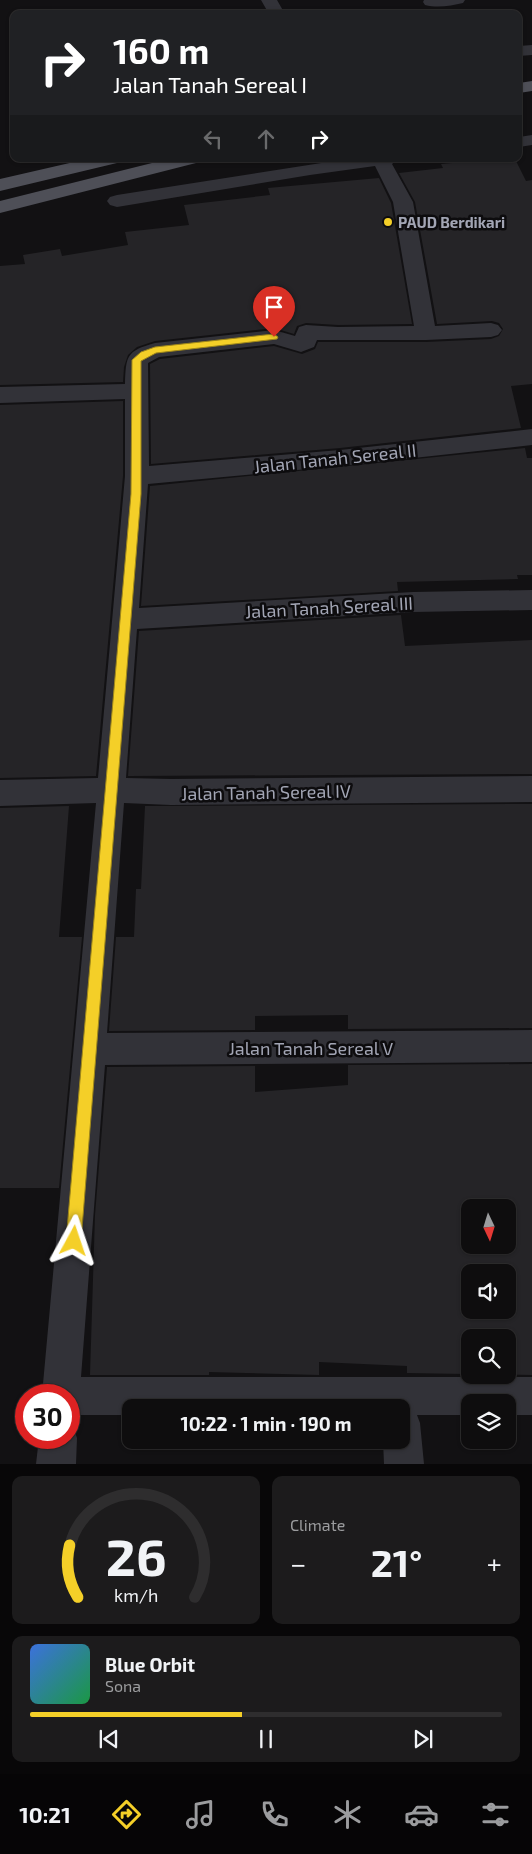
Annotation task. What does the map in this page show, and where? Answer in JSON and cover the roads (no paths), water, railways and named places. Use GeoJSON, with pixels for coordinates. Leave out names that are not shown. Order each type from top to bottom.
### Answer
{"type":"FeatureCollection","features":[{"type":"Feature","properties":{"kind":"main road"},"geometry":{"type":"LineString","coordinates":[[0,185],[97,162]]}},
{"type":"Feature","properties":{"kind":"main road"},"geometry":{"type":"LineString","coordinates":[[0,207],[177,162]]}},
{"type":"Feature","properties":{"kind":"street"},"geometry":{"type":"LineString","coordinates":[[433,5],[457,0]]}},
{"type":"Feature","properties":{"kind":"street"},"geometry":{"type":"LineString","coordinates":[[117,201],[361,162]]}},
{"type":"Feature","properties":{"kind":"street"},"geometry":{"type":"LineString","coordinates":[[384,162],[403,202],[426,334]]}},
{"type":"Feature","properties":{"kind":"street"},"geometry":{"type":"LineString","coordinates":[[134,173],[142,198]]}},
{"type":"Feature","properties":{"kind":"street"},"geometry":{"type":"LineString","coordinates":[[62,1384],[137,476],[137,360],[144,354],[155,350],[274,337],[301,345],[306,342],[306,332],[312,331],[338,334],[426,334],[491,330]]}},
{"type":"Feature","properties":{"kind":"street"},"geometry":{"type":"LineString","coordinates":[[0,395],[136,391]]}},
{"type":"Feature","properties":{"kind":"street","name":"Jalan Tanah Sereal II"},"geometry":{"type":"LineString","coordinates":[[137,476],[340,458],[532,437]]}},
{"type":"Feature","properties":{"kind":"street","name":"Jalan Tanah Sereal III"},"geometry":{"type":"LineString","coordinates":[[126,618],[413,602],[532,600]]}},
{"type":"Feature","properties":{"kind":"street","name":"Jalan Tanah Sereal IV"},"geometry":{"type":"LineString","coordinates":[[0,793],[111,790],[171,792],[532,789]]}},
{"type":"Feature","properties":{"kind":"street","name":"Jalan Tanah Sereal V"},"geometry":{"type":"LineString","coordinates":[[90,1049],[532,1046]]}},
{"type":"Feature","properties":{"kind":"street"},"geometry":{"type":"LineString","coordinates":[[80,1396],[145,1399]]}},
{"type":"Feature","properties":{"kind":"street"},"geometry":{"type":"LineString","coordinates":[[410,1408],[532,1396]]}},
{"type":"Feature","properties":{"kind":"street"},"geometry":{"type":"LineString","coordinates":[[56,1464],[57,1449]]}},
{"type":"Feature","properties":{"kind":"street"},"geometry":{"type":"LineString","coordinates":[[403,1449],[404,1464]]}},
{"type":"Feature","properties":{"kind":"place","name":"PAUD Berdikari"},"geometry":{"type":"Point","coordinates":[388,222]}}]}
